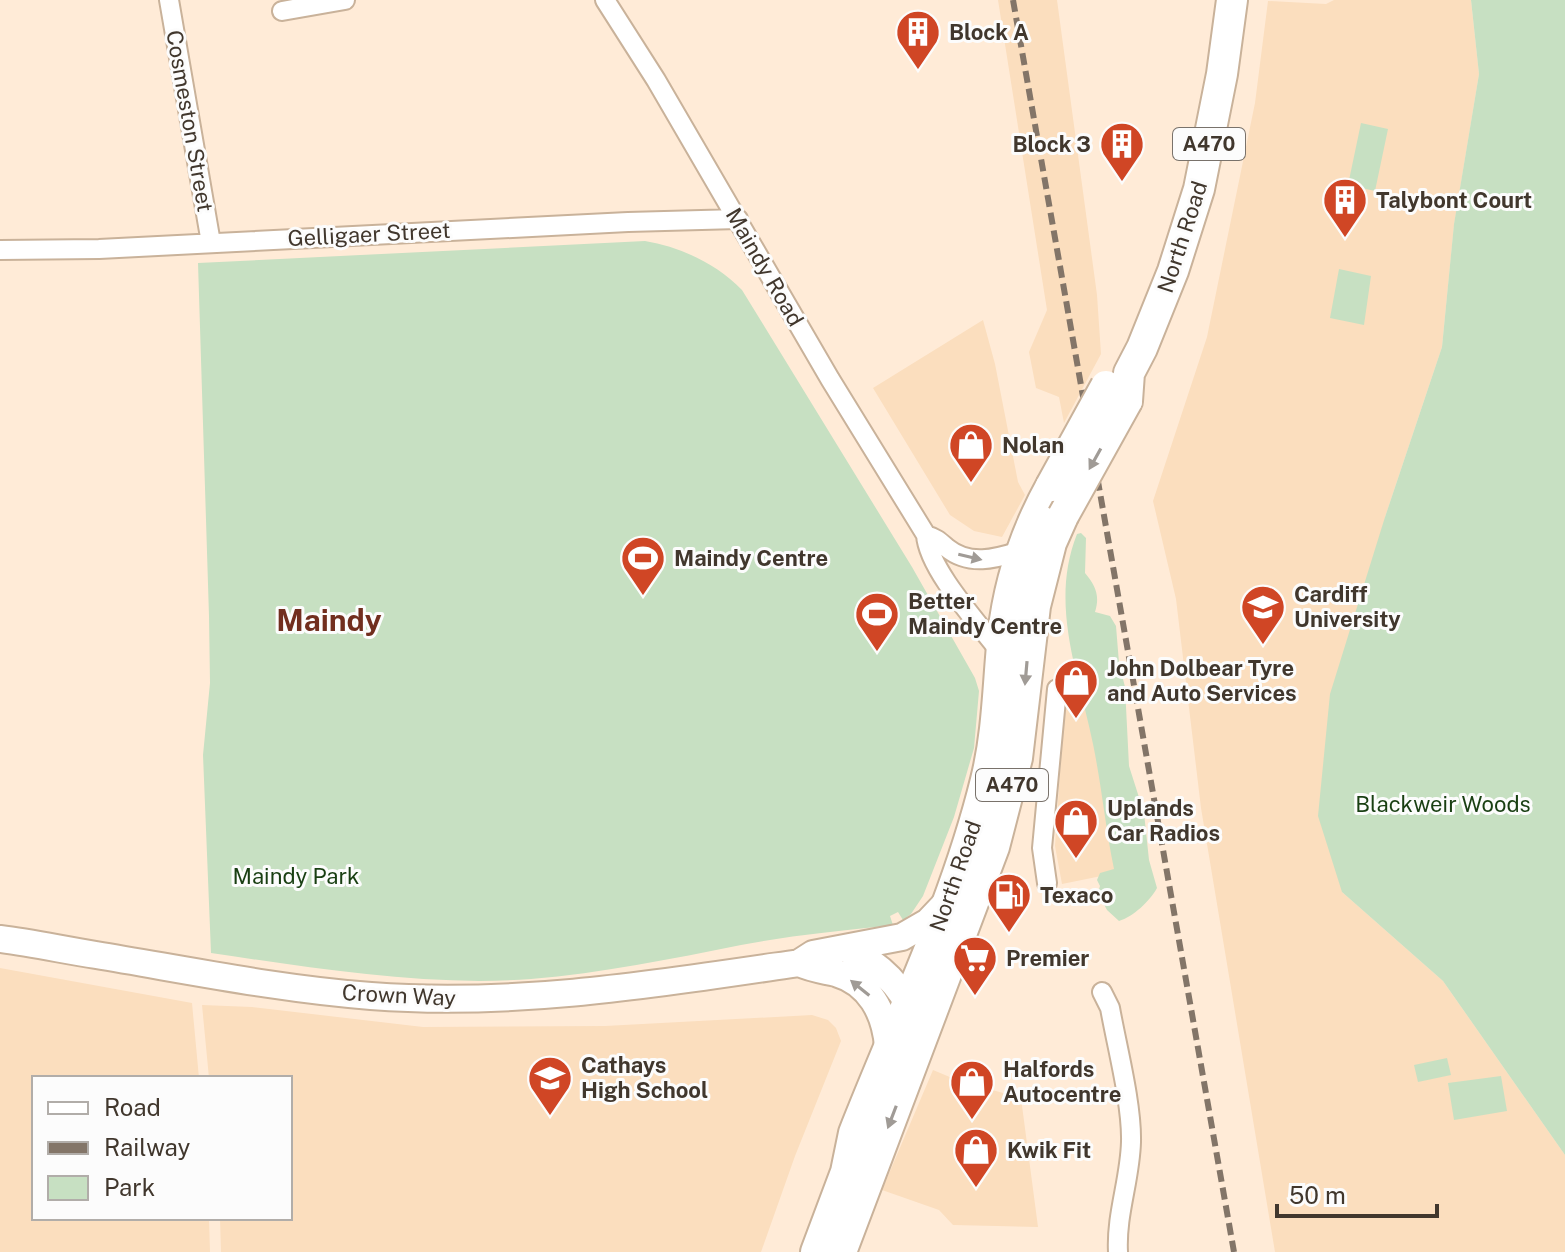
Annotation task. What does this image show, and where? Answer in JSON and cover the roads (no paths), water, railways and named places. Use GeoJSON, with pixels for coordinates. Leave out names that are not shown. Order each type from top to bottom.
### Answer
{"type":"FeatureCollection","features":[{"type":"Feature","properties":{"kind":"main road","name":"North Road"},"geometry":{"type":"LineString","coordinates":[[841,1252],[983,881],[1017,758],[1035,606],[1051,543],[1127,401],[1135,361],[1173,271],[1199,189],[1222,74],[1232,0]]}},
{"type":"Feature","properties":{"kind":"main road","name":"North Road"},"geometry":{"type":"LineString","coordinates":[[816,1252],[846,1172],[854,1133],[947,902],[976,818],[996,730],[1001,653],[1009,596],[1020,551],[1051,486],[1106,386],[1135,361]]}},
{"type":"Feature","properties":{"kind":"street","name":"Cosmeston Street"},"geometry":{"type":"LineString","coordinates":[[169,0],[211,243]]}},
{"type":"Feature","properties":{"kind":"street"},"geometry":{"type":"LineString","coordinates":[[282,11],[345,0]]}},
{"type":"Feature","properties":{"kind":"street","name":"Maindy Road"},"geometry":{"type":"LineString","coordinates":[[605,0],[926,535],[927,548],[963,606],[1001,653]]}},
{"type":"Feature","properties":{"kind":"street","name":"Gelligaer Street"},"geometry":{"type":"LineString","coordinates":[[0,250],[99,249],[596,223],[738,219]]}},
{"type":"Feature","properties":{"kind":"street","name":"Maindy Road"},"geometry":{"type":"LineString","coordinates":[[926,535],[937,538],[947,548],[971,559],[994,559],[1020,551]]}},
{"type":"Feature","properties":{"kind":"street"},"geometry":{"type":"LineString","coordinates":[[1047,883],[1042,848],[1057,689]]}},
{"type":"Feature","properties":{"kind":"street"},"geometry":{"type":"LineString","coordinates":[[1017,758],[1049,765]]}},
{"type":"Feature","properties":{"kind":"street","name":"Crown Way"},"geometry":{"type":"LineString","coordinates":[[0,939],[308,989],[417,999],[547,996],[655,985],[799,963],[813,954],[849,950],[859,944],[902,937],[928,922],[947,902]]}},
{"type":"Feature","properties":{"kind":"street"},"geometry":{"type":"LineString","coordinates":[[849,950],[882,970],[908,1002],[920,1044]]}},
{"type":"Feature","properties":{"kind":"street","name":"Crown Way"},"geometry":{"type":"LineString","coordinates":[[799,963],[837,974],[862,988],[879,1009],[886,1027],[888,1046]]}},
{"type":"Feature","properties":{"kind":"street"},"geometry":{"type":"LineString","coordinates":[[1102,992],[1110,1008],[1131,1128],[1129,1162],[1116,1233],[1118,1252]]}},
{"type":"Feature","properties":{"kind":"railway"},"geometry":{"type":"LineString","coordinates":[[1013,0],[1234,1252]]}},
{"type":"Feature","properties":{"kind":"place","name":"Block A"},"geometry":{"type":"Point","coordinates":[918,71]}},
{"type":"Feature","properties":{"kind":"place","name":"Block 3"},"geometry":{"type":"Point","coordinates":[1122,183]}},
{"type":"Feature","properties":{"kind":"place","name":"Talybont Court"},"geometry":{"type":"Point","coordinates":[1345,239]}},
{"type":"Feature","properties":{"kind":"place","name":"Nolan"},"geometry":{"type":"Point","coordinates":[971,484]}},
{"type":"Feature","properties":{"kind":"place","name":"Maindy Centre"},"geometry":{"type":"Point","coordinates":[643,597]}},
{"type":"Feature","properties":{"kind":"place","name":"Cardiff University"},"geometry":{"type":"Point","coordinates":[1263,646]}},
{"type":"Feature","properties":{"kind":"place","name":"Better Maindy Centre"},"geometry":{"type":"Point","coordinates":[877,653]}},
{"type":"Feature","properties":{"kind":"place","name":"John Dolbear Tyre and Auto Services"},"geometry":{"type":"Point","coordinates":[1076,720]}},
{"type":"Feature","properties":{"kind":"place","name":"Uplands Car Radios"},"geometry":{"type":"Point","coordinates":[1076,860]}},
{"type":"Feature","properties":{"kind":"place","name":"Texaco"},"geometry":{"type":"Point","coordinates":[1009,934]}},
{"type":"Feature","properties":{"kind":"place","name":"Premier"},"geometry":{"type":"Point","coordinates":[975,997]}},
{"type":"Feature","properties":{"kind":"place","name":"Cathays High School"},"geometry":{"type":"Point","coordinates":[550,1117]}},
{"type":"Feature","properties":{"kind":"place","name":"Halfords Autocentre"},"geometry":{"type":"Point","coordinates":[972,1121]}},
{"type":"Feature","properties":{"kind":"place","name":"Kwik Fit"},"geometry":{"type":"Point","coordinates":[976,1189]}},
{"type":"Feature","properties":{"kind":"district","name":"Maindy"},"geometry":{"type":"Point","coordinates":[329,620]}},
{"type":"Feature","properties":{"kind":"park label","name":"Blackweir Woods"},"geometry":{"type":"Point","coordinates":[1443,804]}},
{"type":"Feature","properties":{"kind":"park label","name":"Maindy Park"},"geometry":{"type":"Point","coordinates":[296,876]}}]}
